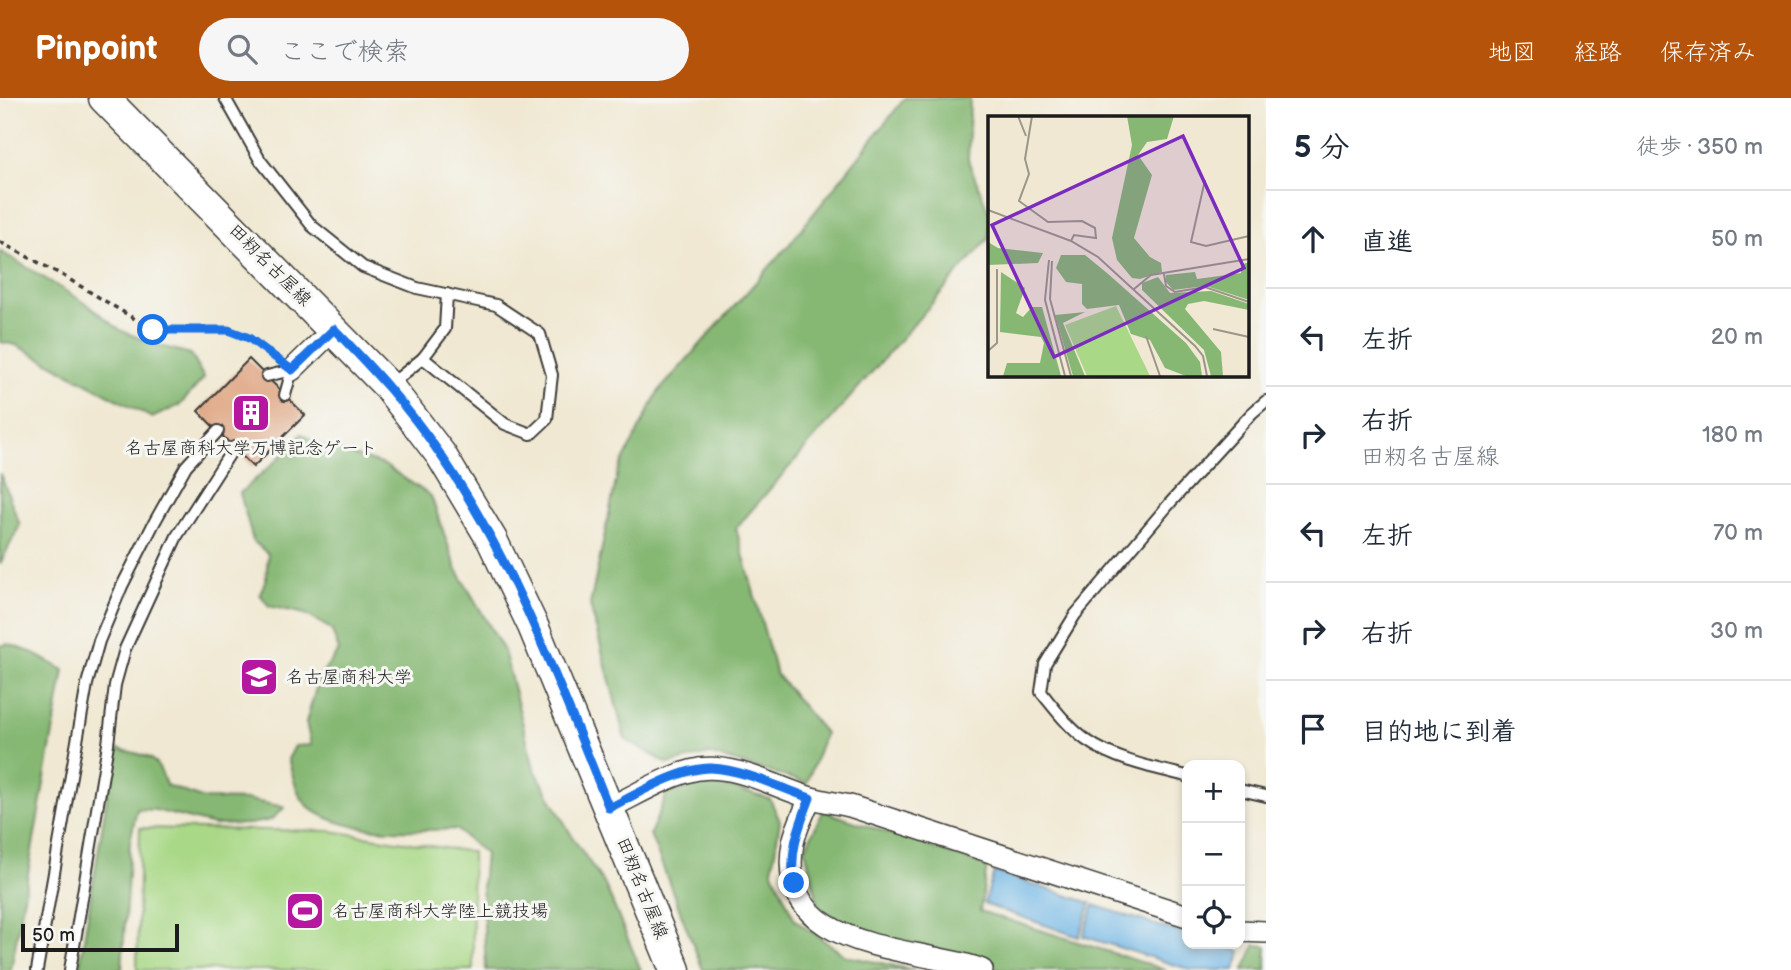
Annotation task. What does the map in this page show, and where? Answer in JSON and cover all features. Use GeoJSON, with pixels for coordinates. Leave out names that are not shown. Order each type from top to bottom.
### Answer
{"type":"FeatureCollection","features":[{"type":"Feature","properties":{"kind":"main road","name":"田籾名古屋線"},"geometry":{"type":"LineString","coordinates":[[104,98],[388,386],[441,455],[492,540],[533,626],[675,970]]}},
{"type":"Feature","properties":{"kind":"street"},"geometry":{"type":"LineString","coordinates":[[292,370],[334,329]]}},
{"type":"Feature","properties":{"kind":"street"},"geometry":{"type":"LineString","coordinates":[[609,808],[655,785],[695,770],[709,768],[736,772],[810,798],[850,806],[1182,914]]}},
{"type":"Feature","properties":{"kind":"street"},"geometry":{"type":"LineString","coordinates":[[810,798],[794,840],[792,868],[799,900],[809,911],[824,925],[858,942],[982,970]]}},
{"type":"Feature","properties":{"kind":"street"},"geometry":{"type":"LineString","coordinates":[[1245,931],[1266,932]]}},
{"type":"Feature","properties":{"kind":"lane"},"geometry":{"type":"LineString","coordinates":[[225,98],[260,160],[312,226],[363,267],[417,288],[496,305],[541,334],[552,375],[547,419],[531,434],[505,424],[423,358]]}},
{"type":"Feature","properties":{"kind":"lane"},"geometry":{"type":"LineString","coordinates":[[388,386],[423,358],[445,329],[447,294]]}},
{"type":"Feature","properties":{"kind":"lane"},"geometry":{"type":"LineString","coordinates":[[267,376],[292,370],[285,395]]}},
{"type":"Feature","properties":{"kind":"lane"},"geometry":{"type":"LineString","coordinates":[[1182,775],[1112,754],[1086,740],[1062,718],[1041,692],[1045,664],[1075,615],[1170,503],[1266,401]]}},
{"type":"Feature","properties":{"kind":"lane"},"geometry":{"type":"LineString","coordinates":[[37,970],[85,695],[99,641],[122,586],[186,466],[218,431]]}},
{"type":"Feature","properties":{"kind":"lane"},"geometry":{"type":"LineString","coordinates":[[70,970],[108,744],[115,685],[124,649],[177,536],[234,447]]}},
{"type":"Feature","properties":{"kind":"lane"},"geometry":{"type":"LineString","coordinates":[[1245,791],[1266,796]]}},
{"type":"Feature","properties":{"kind":"path"},"geometry":{"type":"LineString","coordinates":[[0,242],[62,275],[153,330],[228,330],[249,338],[292,370]]}},
{"type":"Feature","properties":{"kind":"green space"},"geometry":{"type":"Polygon","coordinates":[[[905,98],[970,98],[968,160],[988,210],[988,239],[736,528],[776,674],[825,733],[807,783],[709,754],[668,764],[625,739],[590,605],[618,471],[658,392],[788,246],[905,98]]]}},
{"type":"Feature","properties":{"kind":"green space"},"geometry":{"type":"Polygon","coordinates":[[[0,251],[87,304],[120,330],[153,344],[191,354],[204,378],[180,405],[152,418],[16,345],[0,342],[0,251]]]}},
{"type":"Feature","properties":{"kind":"green space"},"geometry":{"type":"Polygon","coordinates":[[[302,434],[322,446],[384,465],[431,496],[456,568],[504,651],[534,768],[573,838],[605,885],[641,970],[486,970],[482,885],[485,854],[456,829],[395,830],[349,825],[329,819],[312,809],[300,796],[288,759],[295,746],[311,745],[306,722],[319,678],[339,650],[331,629],[305,614],[269,606],[260,594],[266,579],[268,554],[253,541],[240,493],[302,434]]]}},
{"type":"Feature","properties":{"kind":"green space"},"geometry":{"type":"Polygon","coordinates":[[[0,473],[20,525],[0,564],[0,473]]]}},
{"type":"Feature","properties":{"kind":"green space"},"geometry":{"type":"Polygon","coordinates":[[[8,644],[31,652],[64,670],[11,970],[0,970],[0,646],[8,644]]]}},
{"type":"Feature","properties":{"kind":"green space"},"geometry":{"type":"Polygon","coordinates":[[[115,748],[154,761],[166,785],[204,799],[249,800],[285,807],[271,820],[250,824],[214,825],[155,810],[137,809],[130,841],[122,970],[79,970],[115,748]]]}},
{"type":"Feature","properties":{"kind":"green space"},"geometry":{"type":"Polygon","coordinates":[[[702,784],[729,787],[770,799],[780,821],[772,870],[795,920],[846,956],[915,970],[703,970],[650,834],[667,794],[702,784]]]}},
{"type":"Feature","properties":{"kind":"green space"},"geometry":{"type":"Polygon","coordinates":[[[823,811],[987,866],[980,911],[1166,970],[997,970],[962,956],[854,929],[819,907],[805,849],[823,811]]]}},
{"type":"Feature","properties":{"kind":"green space","name":"名古屋商科大学陸上競技場"},"geometry":{"type":"Polygon","coordinates":[[[140,828],[330,831],[472,852],[473,970],[137,970],[140,828]]]}},
{"type":"Feature","properties":{"kind":"green space"},"geometry":{"type":"Polygon","coordinates":[[[1255,945],[1266,946],[1266,970],[1244,970],[1255,945]]]}},
{"type":"Feature","properties":{"kind":"water"},"geometry":{"type":"Polygon","coordinates":[[[994,872],[1091,903],[1079,937],[984,904],[994,872]]]}},
{"type":"Feature","properties":{"kind":"water"},"geometry":{"type":"Polygon","coordinates":[[[1094,905],[1182,933],[1182,949],[1232,949],[1241,952],[1235,970],[1191,970],[1083,936],[1094,905]]]}},
{"type":"Feature","properties":{"kind":"building","name":"名古屋商科大学万博記念ゲート"},"geometry":{"type":"Polygon","coordinates":[[[249,359],[305,415],[253,467],[198,411],[249,359]]]}},
{"type":"Feature","properties":{"kind":"place","name":"名古屋商科大学万博記念ゲート"},"geometry":{"type":"Point","coordinates":[251,413]}},
{"type":"Feature","properties":{"kind":"place","name":"名古屋商科大学"},"geometry":{"type":"Point","coordinates":[259,677]}},
{"type":"Feature","properties":{"kind":"place","name":"名古屋商科大学陸上競技場"},"geometry":{"type":"Point","coordinates":[305,911]}},
{"type":"Feature","properties":{"kind":"route"},"geometry":{"type":"LineString","coordinates":[[153,330],[228,330],[249,338],[292,370],[334,329],[388,386],[441,455],[492,540],[533,626],[609,808],[655,785],[695,770],[709,768],[736,772],[810,798],[794,840],[794,883]]}}]}
